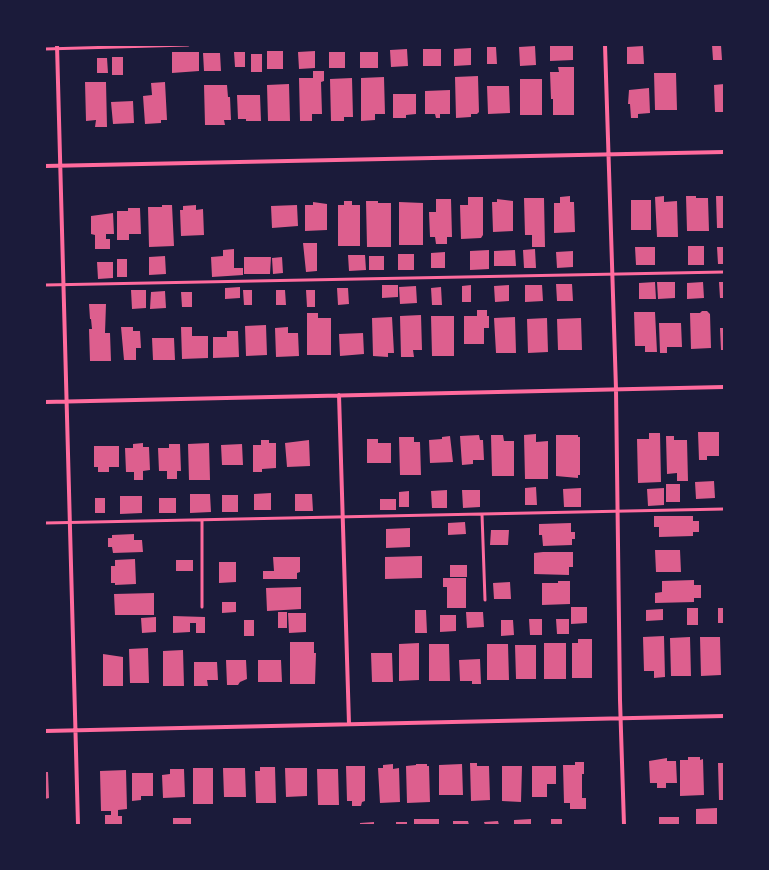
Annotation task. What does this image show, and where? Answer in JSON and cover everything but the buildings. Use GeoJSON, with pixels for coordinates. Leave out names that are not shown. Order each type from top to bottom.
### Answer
{"type":"FeatureCollection","features":[{"type":"Feature","properties":{"kind":"street"},"geometry":{"type":"LineString","coordinates":[[605,45],[616,389],[620,719],[624,825]]}},
{"type":"Feature","properties":{"kind":"street"},"geometry":{"type":"LineString","coordinates":[[57,47],[78,825]]}},
{"type":"Feature","properties":{"kind":"street"},"geometry":{"type":"LineString","coordinates":[[45,166],[609,153],[724,152]]}},
{"type":"Feature","properties":{"kind":"street"},"geometry":{"type":"LineString","coordinates":[[45,402],[724,387]]}},
{"type":"Feature","properties":{"kind":"street"},"geometry":{"type":"LineString","coordinates":[[339,395],[349,724]]}},
{"type":"Feature","properties":{"kind":"street"},"geometry":{"type":"LineString","coordinates":[[45,731],[724,716]]}},
{"type":"Feature","properties":{"kind":"lane"},"geometry":{"type":"LineString","coordinates":[[45,49],[57,47],[188,45]]}},
{"type":"Feature","properties":{"kind":"lane"},"geometry":{"type":"LineString","coordinates":[[45,285],[724,272]]}},
{"type":"Feature","properties":{"kind":"lane"},"geometry":{"type":"LineString","coordinates":[[45,523],[202,521],[618,510],[724,509]]}},
{"type":"Feature","properties":{"kind":"lane"},"geometry":{"type":"LineString","coordinates":[[482,514],[485,600]]}},
{"type":"Feature","properties":{"kind":"lane"},"geometry":{"type":"LineString","coordinates":[[202,521],[202,607]]}}]}
